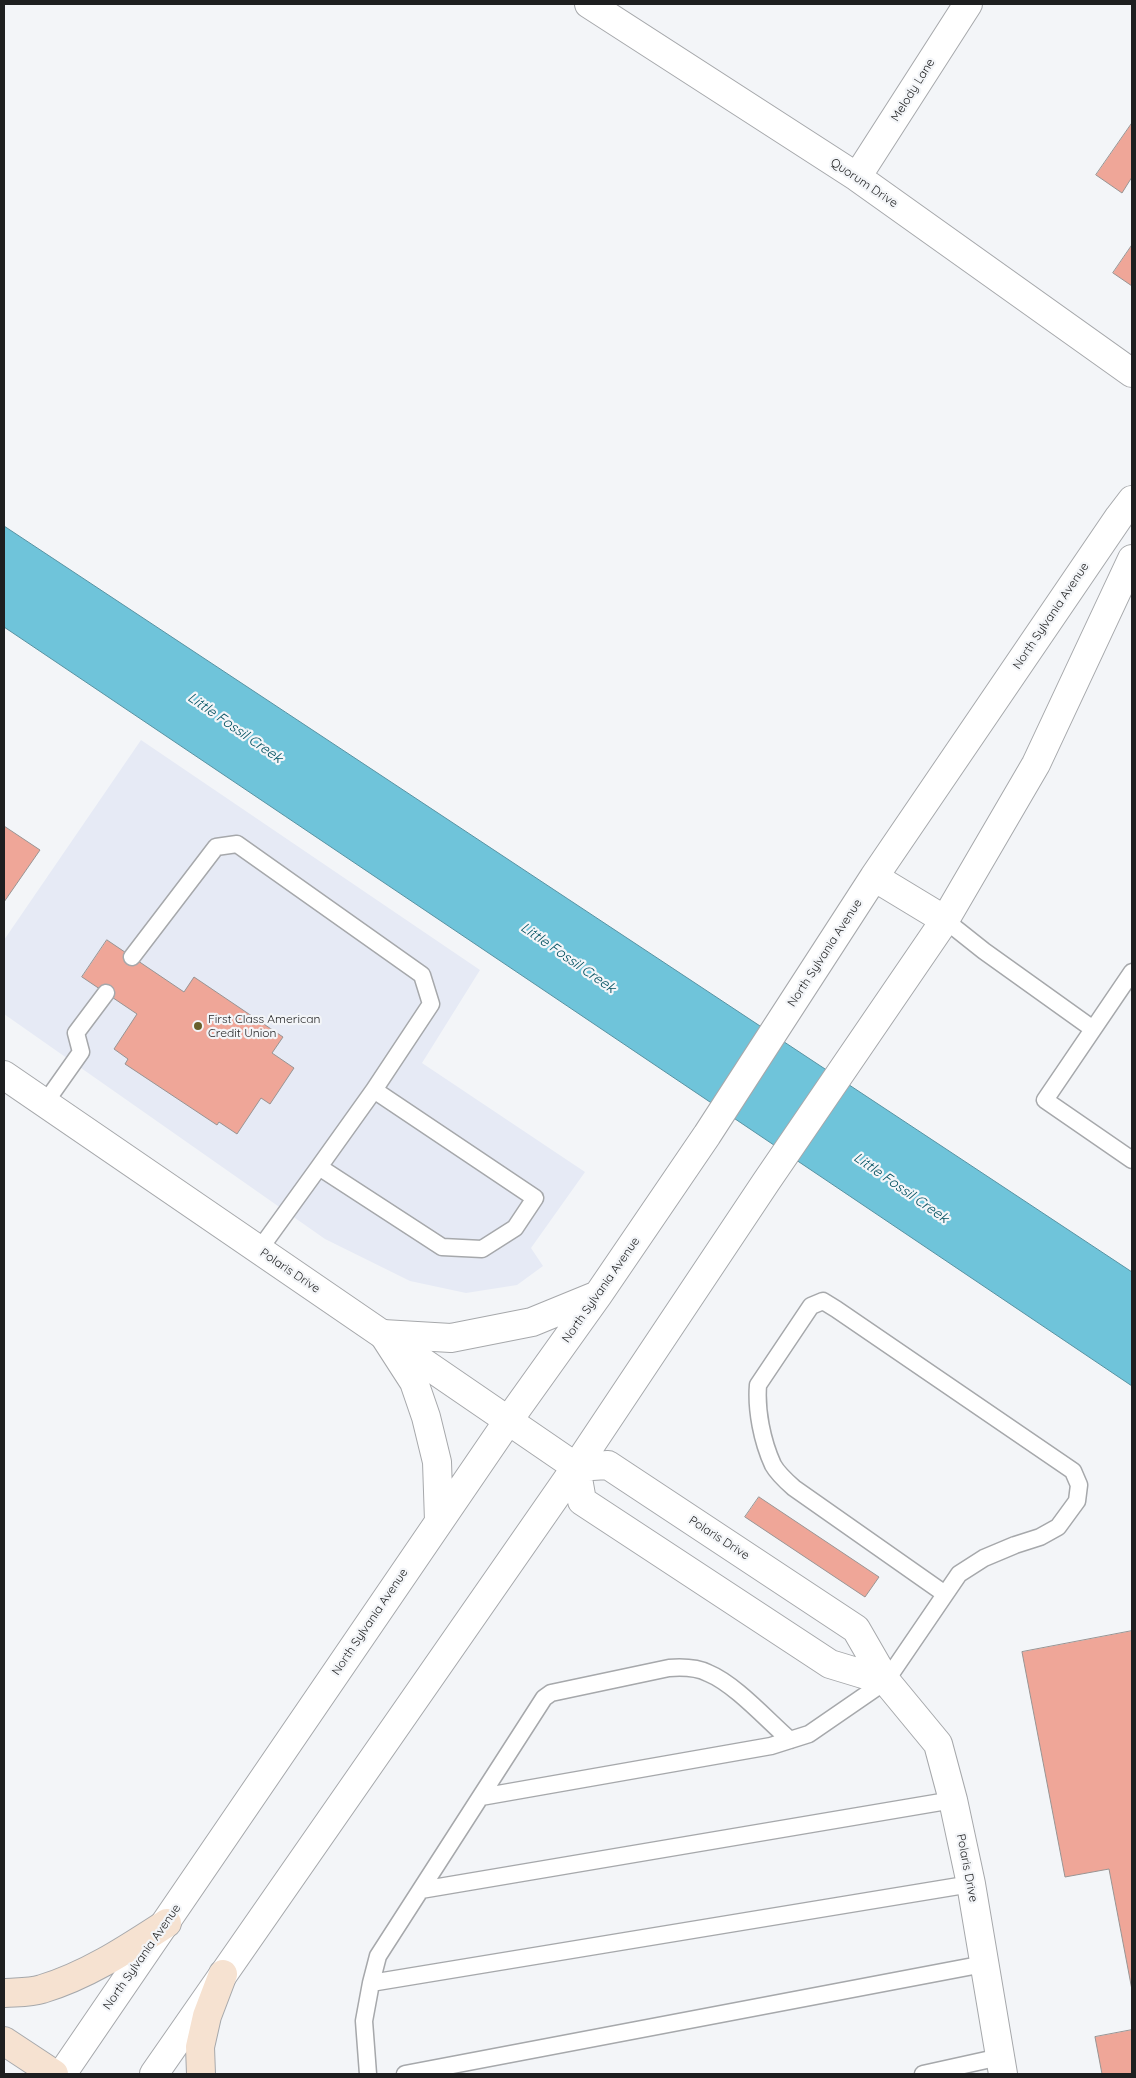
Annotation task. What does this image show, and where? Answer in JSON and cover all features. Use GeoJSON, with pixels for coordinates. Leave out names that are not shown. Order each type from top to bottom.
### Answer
{"type":"FeatureCollection","features":[{"type":"Feature","properties":{"kind":"main road"},"geometry":{"type":"LineString","coordinates":[[4,1993],[40,1990],[89,1971],[128,1949],[167,1922]]}},
{"type":"Feature","properties":{"kind":"main road"},"geometry":{"type":"LineString","coordinates":[[201,2074],[200,2047],[205,2024],[224,1974]]}},
{"type":"Feature","properties":{"kind":"main road"},"geometry":{"type":"LineString","coordinates":[[4,2041],[54,2074]]}},
{"type":"Feature","properties":{"kind":"street","name":"Quorum Drive"},"geometry":{"type":"LineString","coordinates":[[589,4],[858,177],[1132,373]]}},
{"type":"Feature","properties":{"kind":"street","name":"Melody Lane"},"geometry":{"type":"LineString","coordinates":[[858,177],[968,4]]}},
{"type":"Feature","properties":{"kind":"street","name":"North Sylvania Avenue"},"geometry":{"type":"LineString","coordinates":[[62,2074],[508,1420],[598,1295],[707,1135],[874,877],[1132,500]]}},
{"type":"Feature","properties":{"kind":"street"},"geometry":{"type":"LineString","coordinates":[[154,2074],[576,1467],[766,1182],[945,920],[1036,764],[1132,559]]}},
{"type":"Feature","properties":{"kind":"street"},"geometry":{"type":"LineString","coordinates":[[874,877],[945,920]]}},
{"type":"Feature","properties":{"kind":"street","name":"Polaris Drive"},"geometry":{"type":"LineString","coordinates":[[4,1075],[576,1467],[608,1465],[856,1629],[886,1681],[938,1744],[953,1800],[971,1884],[1002,2066]]}},
{"type":"Feature","properties":{"kind":"street"},"geometry":{"type":"LineString","coordinates":[[383,1334],[451,1338],[532,1322],[598,1295]]}},
{"type":"Feature","properties":{"kind":"street"},"geometry":{"type":"LineString","coordinates":[[383,1334],[414,1382],[426,1417],[437,1462],[439,1521]]}},
{"type":"Feature","properties":{"kind":"street"},"geometry":{"type":"LineString","coordinates":[[576,1467],[582,1501],[830,1664],[886,1681]]}},
{"type":"Feature","properties":{"kind":"lane"},"geometry":{"type":"LineString","coordinates":[[132,957],[216,847],[237,844],[422,974],[431,1004],[374,1090],[259,1250]]}},
{"type":"Feature","properties":{"kind":"lane"},"geometry":{"type":"LineString","coordinates":[[945,920],[984,952],[1093,1029]]}},
{"type":"Feature","properties":{"kind":"lane"},"geometry":{"type":"LineString","coordinates":[[1132,972],[1045,1100],[1132,1160]]}},
{"type":"Feature","properties":{"kind":"lane"},"geometry":{"type":"LineString","coordinates":[[45,1103],[81,1052],[76,1033],[106,993]]}},
{"type":"Feature","properties":{"kind":"lane"},"geometry":{"type":"LineString","coordinates":[[319,1167],[442,1247],[482,1249],[515,1228],[535,1198],[374,1090]]}},
{"type":"Feature","properties":{"kind":"lane"},"geometry":{"type":"LineString","coordinates":[[481,1797],[771,1746],[809,1734],[886,1681],[959,1574],[984,1558],[1014,1545],[1040,1537],[1058,1527],[1077,1501],[1079,1485],[1073,1471],[836,1309],[823,1301],[811,1306],[758,1385],[757,1399],[762,1429],[774,1466],[794,1488],[945,1594]]}},
{"type":"Feature","properties":{"kind":"lane"},"geometry":{"type":"LineString","coordinates":[[368,2074],[364,2020],[370,1983],[378,1956],[544,1698],[551,1693],[669,1668],[684,1667],[707,1672],[727,1683],[790,1740]]}},
{"type":"Feature","properties":{"kind":"lane"},"geometry":{"type":"LineString","coordinates":[[421,1890],[953,1800]]}},
{"type":"Feature","properties":{"kind":"lane"},"geometry":{"type":"LineString","coordinates":[[370,1983],[971,1884]]}},
{"type":"Feature","properties":{"kind":"lane"},"geometry":{"type":"LineString","coordinates":[[405,2074],[984,1964]]}},
{"type":"Feature","properties":{"kind":"lane"},"geometry":{"type":"LineString","coordinates":[[923,2074],[1002,2066]]}},
{"type":"Feature","properties":{"kind":"shaded area"},"geometry":{"type":"Polygon","coordinates":[[[141,740],[480,970],[422,1063],[585,1172],[531,1248],[543,1266],[517,1285],[466,1293],[410,1281],[325,1239],[4,1014],[4,940],[141,740]]]}},
{"type":"Feature","properties":{"kind":"water","name":"Little Fossil Creek"},"geometry":{"type":"Polygon","coordinates":[[[4,526],[1132,1272],[1132,1386],[4,627],[4,526]]]}},
{"type":"Feature","properties":{"kind":"building"},"geometry":{"type":"Polygon","coordinates":[[[1132,123],[1132,177],[1122,193],[1096,175],[1132,123]]]}},
{"type":"Feature","properties":{"kind":"building"},"geometry":{"type":"Polygon","coordinates":[[[1132,245],[1132,286],[1113,273],[1132,245]]]}},
{"type":"Feature","properties":{"kind":"building"},"geometry":{"type":"Polygon","coordinates":[[[4,826],[40,850],[4,902],[4,826]]]}},
{"type":"Feature","properties":{"kind":"building","name":"First Class American Credit Union"},"geometry":{"type":"Polygon","coordinates":[[[107,940],[184,992],[194,977],[283,1037],[272,1053],[294,1068],[270,1104],[261,1098],[237,1134],[219,1122],[217,1125],[125,1064],[128,1059],[114,1049],[137,1014],[82,977],[107,940]]]}},
{"type":"Feature","properties":{"kind":"building"},"geometry":{"type":"Polygon","coordinates":[[[759,1497],[879,1577],[865,1597],[745,1517],[759,1497]]]}},
{"type":"Feature","properties":{"kind":"building"},"geometry":{"type":"Polygon","coordinates":[[[1132,1631],[1132,1990],[1109,1869],[1065,1877],[1022,1652],[1132,1631]]]}},
{"type":"Feature","properties":{"kind":"building"},"geometry":{"type":"Polygon","coordinates":[[[1132,2030],[1132,2074],[1102,2074],[1095,2037],[1132,2030]]]}},
{"type":"Feature","properties":{"kind":"place","name":"First Class American Credit Union"},"geometry":{"type":"Point","coordinates":[198,1026]}}]}
